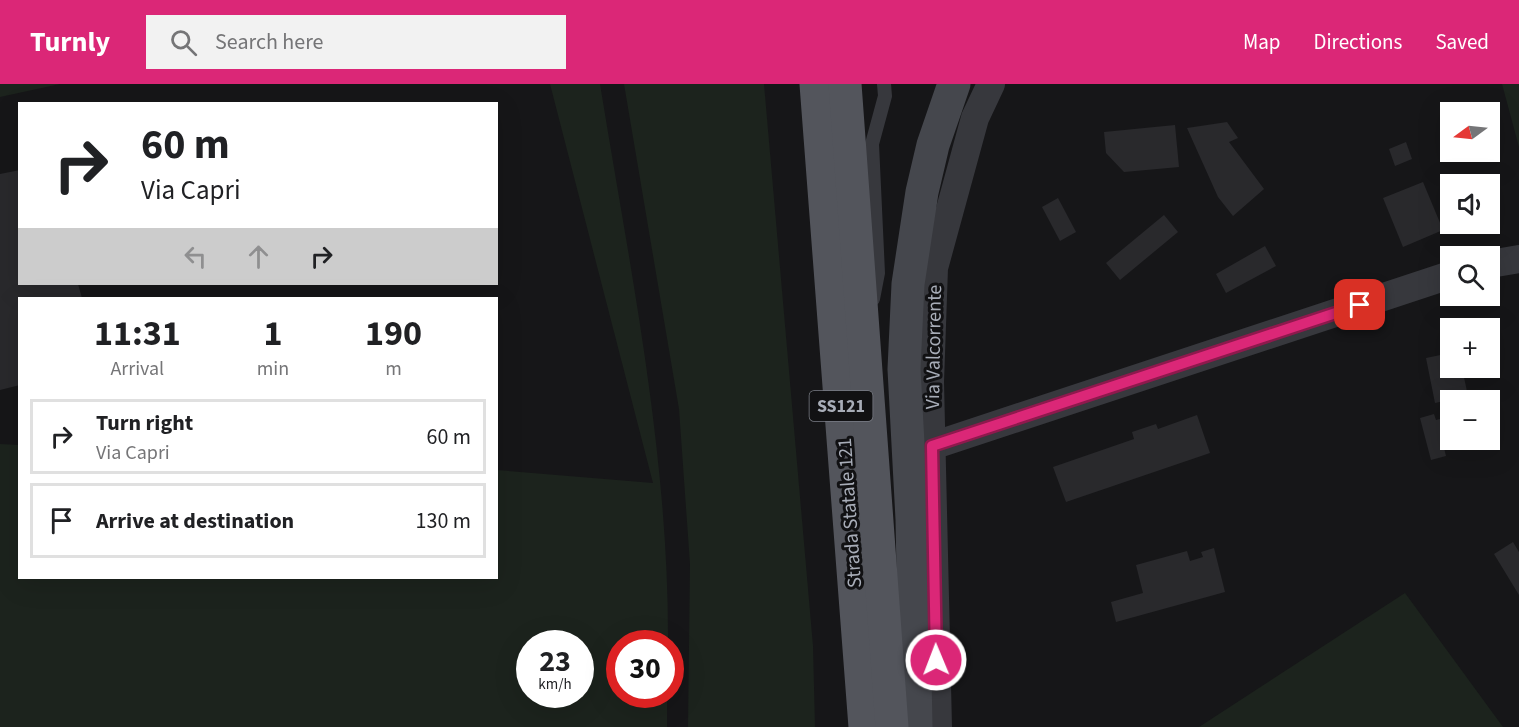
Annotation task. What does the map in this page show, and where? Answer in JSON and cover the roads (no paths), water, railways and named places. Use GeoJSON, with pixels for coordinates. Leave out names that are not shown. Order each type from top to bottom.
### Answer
{"type":"FeatureCollection","features":[{"type":"Feature","properties":{"kind":"main road","name":"Strada Statale 121"},"geometry":{"type":"LineString","coordinates":[[816,84],[865,727]]}},
{"type":"Feature","properties":{"kind":"main road","name":"Strada Statale 121"},"geometry":{"type":"LineString","coordinates":[[845,84],[892,727]]}},
{"type":"Feature","properties":{"kind":"main road"},"geometry":{"type":"LineString","coordinates":[[916,727],[912,519],[904,369],[908,284],[915,228],[926,173],[954,84]]}},
{"type":"Feature","properties":{"kind":"street","name":"Via Valcorrente"},"geometry":{"type":"LineString","coordinates":[[938,727],[930,382],[934,268],[975,118],[991,84]]}},
{"type":"Feature","properties":{"kind":"street"},"geometry":{"type":"LineString","coordinates":[[1500,262],[1519,259]]}},
{"type":"Feature","properties":{"kind":"street"},"geometry":{"type":"LineString","coordinates":[[932,446],[1440,278]]}},
{"type":"Feature","properties":{"kind":"lane"},"geometry":{"type":"LineString","coordinates":[[864,342],[878,273],[872,144],[885,96],[884,84]]}}]}
